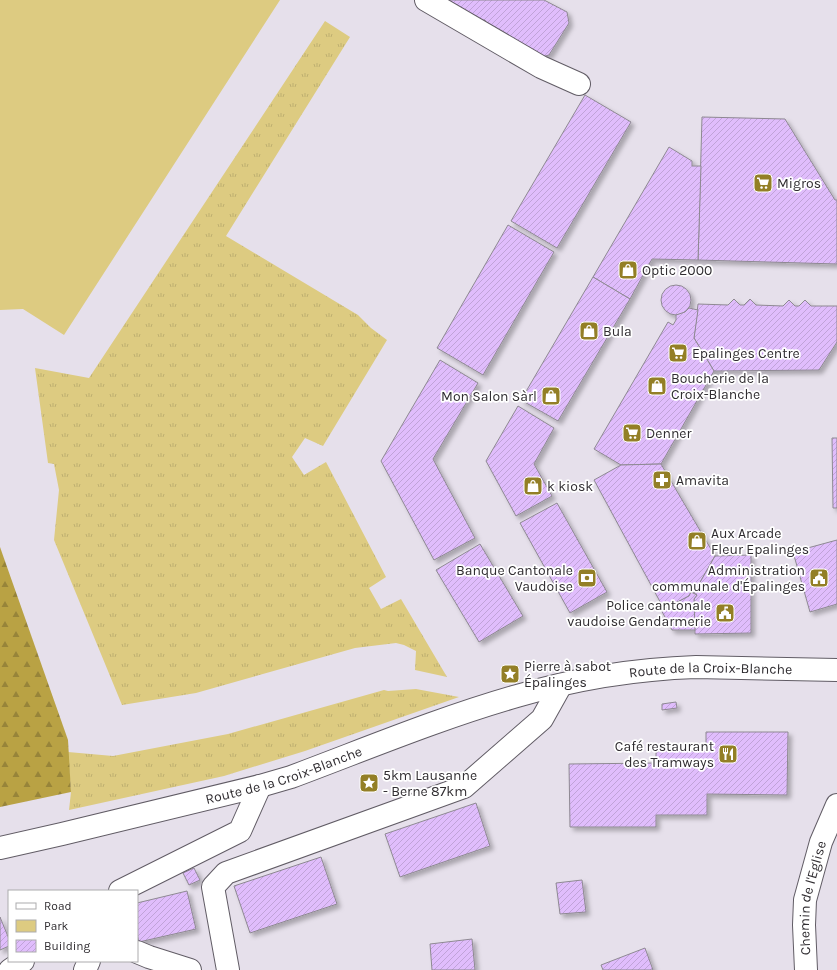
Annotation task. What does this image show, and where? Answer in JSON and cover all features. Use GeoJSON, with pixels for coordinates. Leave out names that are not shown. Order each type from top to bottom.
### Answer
{"type":"FeatureCollection","features":[{"type":"Feature","properties":{"kind":"street"},"geometry":{"type":"LineString","coordinates":[[426,0],[541,67],[579,84]]}},
{"type":"Feature","properties":{"kind":"street","name":"Route de la Croix-Blanche"},"geometry":{"type":"LineString","coordinates":[[0,848],[260,786],[299,774],[477,708],[518,695],[561,685],[606,676],[674,668],[696,667],[837,670]]}},
{"type":"Feature","properties":{"kind":"street"},"geometry":{"type":"LineString","coordinates":[[228,970],[213,887],[226,873],[464,787],[542,719],[561,685]]}},
{"type":"Feature","properties":{"kind":"street"},"geometry":{"type":"LineString","coordinates":[[122,890],[240,831],[260,786]]}},
{"type":"Feature","properties":{"kind":"street","name":"Chemin de l'Eglise"},"geometry":{"type":"LineString","coordinates":[[806,970],[804,925],[805,900],[821,842],[837,805]]}},
{"type":"Feature","properties":{"kind":"street"},"geometry":{"type":"LineString","coordinates":[[138,952],[190,970]]}},
{"type":"Feature","properties":{"kind":"street"},"geometry":{"type":"LineString","coordinates":[[10,970],[22,962]]}},
{"type":"Feature","properties":{"kind":"green space"},"geometry":{"type":"Polygon","coordinates":[[[0,0],[280,0],[64,335],[23,309],[0,310],[0,0]]]}},
{"type":"Feature","properties":{"kind":"green space"},"geometry":{"type":"Polygon","coordinates":[[[325,21],[350,37],[226,236],[358,315],[371,328],[387,340],[323,446],[305,438],[292,457],[304,475],[326,462],[386,577],[369,588],[381,609],[401,599],[447,677],[415,670],[416,651],[396,643],[355,648],[196,693],[122,705],[54,540],[59,490],[54,464],[48,463],[35,368],[89,378],[325,21]]]}},
{"type":"Feature","properties":{"kind":"green space"},"geometry":{"type":"Polygon","coordinates":[[[0,547],[68,740],[71,792],[0,807],[0,547]]]}},
{"type":"Feature","properties":{"kind":"green space"},"geometry":{"type":"Polygon","coordinates":[[[416,689],[459,697],[305,751],[224,776],[69,810],[71,792],[68,752],[113,756],[228,734],[384,690],[416,689]]]}},
{"type":"Feature","properties":{"kind":"building"},"geometry":{"type":"Polygon","coordinates":[[[443,0],[544,0],[567,12],[569,23],[549,55],[538,58],[487,28],[485,20],[476,21],[443,0]]]}},
{"type":"Feature","properties":{"kind":"building"},"geometry":{"type":"Polygon","coordinates":[[[585,95],[631,122],[557,248],[511,221],[585,95]]]}},
{"type":"Feature","properties":{"kind":"building","name":"Migros"},"geometry":{"type":"Polygon","coordinates":[[[702,117],[785,119],[835,200],[837,200],[837,264],[698,260],[702,117]]]}},
{"type":"Feature","properties":{"kind":"building"},"geometry":{"type":"Polygon","coordinates":[[[669,147],[692,161],[692,166],[701,166],[698,260],[652,259],[630,299],[593,277],[669,147]]]}},
{"type":"Feature","properties":{"kind":"building"},"geometry":{"type":"Polygon","coordinates":[[[508,225],[554,252],[483,375],[437,348],[508,225]]]}},
{"type":"Feature","properties":{"kind":"building"},"geometry":{"type":"Polygon","coordinates":[[[593,277],[630,299],[558,421],[521,400],[593,277]]]}},
{"type":"Feature","properties":{"kind":"building"},"geometry":{"type":"Polygon","coordinates":[[[676,285],[682,286],[690,294],[690,306],[682,314],[676,315],[670,314],[662,306],[661,300],[662,294],[670,286],[676,285]]]}},
{"type":"Feature","properties":{"kind":"building"},"geometry":{"type":"Polygon","coordinates":[[[734,299],[740,305],[744,305],[750,299],[756,305],[783,306],[789,300],[795,306],[799,306],[805,300],[811,306],[837,306],[837,342],[819,370],[714,371],[694,338],[698,304],[728,305],[734,299]]]}},
{"type":"Feature","properties":{"kind":"building"},"geometry":{"type":"Polygon","coordinates":[[[689,308],[698,310],[694,338],[714,371],[661,464],[621,465],[594,449],[668,322],[673,325],[676,320],[676,315],[685,312],[689,308]]]}},
{"type":"Feature","properties":{"kind":"building"},"geometry":{"type":"Polygon","coordinates":[[[440,360],[478,383],[433,459],[475,538],[434,560],[381,461],[440,360]]]}},
{"type":"Feature","properties":{"kind":"building"},"geometry":{"type":"Polygon","coordinates":[[[518,406],[554,428],[534,464],[552,496],[516,516],[486,461],[518,406]]]}},
{"type":"Feature","properties":{"kind":"building"},"geometry":{"type":"Polygon","coordinates":[[[832,438],[837,438],[837,508],[833,508],[832,438]]]}},
{"type":"Feature","properties":{"kind":"building"},"geometry":{"type":"Polygon","coordinates":[[[661,464],[715,556],[694,593],[691,592],[689,596],[664,609],[594,480],[621,465],[661,464]]]}},
{"type":"Feature","properties":{"kind":"building"},"geometry":{"type":"Polygon","coordinates":[[[557,503],[607,592],[570,613],[520,523],[557,503]]]}},
{"type":"Feature","properties":{"kind":"building","name":"Administration communale d'Épalinges"},"geometry":{"type":"Polygon","coordinates":[[[837,540],[837,604],[810,612],[793,552],[837,540]]]}},
{"type":"Feature","properties":{"kind":"building"},"geometry":{"type":"Polygon","coordinates":[[[480,544],[523,616],[479,642],[436,570],[480,544]]]}},
{"type":"Feature","properties":{"kind":"building"},"geometry":{"type":"Polygon","coordinates":[[[751,555],[751,633],[695,634],[694,599],[697,595],[694,593],[715,556],[751,555]]]}},
{"type":"Feature","properties":{"kind":"building"},"geometry":{"type":"Polygon","coordinates":[[[691,592],[697,595],[694,599],[695,630],[672,630],[659,606],[662,604],[664,609],[689,596],[691,592]]]}},
{"type":"Feature","properties":{"kind":"building"},"geometry":{"type":"Polygon","coordinates":[[[676,702],[677,708],[662,710],[662,704],[676,702]]]}},
{"type":"Feature","properties":{"kind":"building"},"geometry":{"type":"Polygon","coordinates":[[[706,732],[788,732],[787,795],[707,794],[707,815],[656,815],[656,827],[570,827],[569,764],[656,763],[656,751],[706,751],[706,732]]]}},
{"type":"Feature","properties":{"kind":"building"},"geometry":{"type":"Polygon","coordinates":[[[476,803],[490,846],[400,877],[385,834],[476,803]]]}},
{"type":"Feature","properties":{"kind":"building"},"geometry":{"type":"Polygon","coordinates":[[[321,857],[337,904],[250,933],[234,886],[321,857]]]}},
{"type":"Feature","properties":{"kind":"building"},"geometry":{"type":"Polygon","coordinates":[[[194,868],[200,880],[189,885],[183,873],[194,868]]]}},
{"type":"Feature","properties":{"kind":"building"},"geometry":{"type":"Polygon","coordinates":[[[582,880],[586,912],[560,914],[556,883],[582,880]]]}},
{"type":"Feature","properties":{"kind":"building"},"geometry":{"type":"Polygon","coordinates":[[[187,891],[196,929],[139,942],[138,903],[187,891]]]}},
{"type":"Feature","properties":{"kind":"building"},"geometry":{"type":"Polygon","coordinates":[[[0,917],[8,937],[8,946],[0,950],[0,917]]]}},
{"type":"Feature","properties":{"kind":"building"},"geometry":{"type":"Polygon","coordinates":[[[472,939],[475,970],[432,970],[430,944],[472,939]]]}},
{"type":"Feature","properties":{"kind":"building"},"geometry":{"type":"Polygon","coordinates":[[[645,948],[653,970],[603,970],[601,965],[645,948]]]}},
{"type":"Feature","properties":{"kind":"place","name":"Migros"},"geometry":{"type":"Point","coordinates":[763,183]}},
{"type":"Feature","properties":{"kind":"place","name":"Optic 2000"},"geometry":{"type":"Point","coordinates":[628,270]}},
{"type":"Feature","properties":{"kind":"place","name":"Bula"},"geometry":{"type":"Point","coordinates":[589,331]}},
{"type":"Feature","properties":{"kind":"place","name":"Epalinges Centre"},"geometry":{"type":"Point","coordinates":[678,353]}},
{"type":"Feature","properties":{"kind":"place","name":"Boucherie de la Croix-Blanche"},"geometry":{"type":"Point","coordinates":[657,386]}},
{"type":"Feature","properties":{"kind":"place","name":"Mon Salon Sàrl"},"geometry":{"type":"Point","coordinates":[551,396]}},
{"type":"Feature","properties":{"kind":"place","name":"Denner"},"geometry":{"type":"Point","coordinates":[632,433]}},
{"type":"Feature","properties":{"kind":"place","name":"Amavita"},"geometry":{"type":"Point","coordinates":[662,480]}},
{"type":"Feature","properties":{"kind":"place","name":"k kiosk"},"geometry":{"type":"Point","coordinates":[533,486]}},
{"type":"Feature","properties":{"kind":"place","name":"Aux Arcade Fleur Epalinges"},"geometry":{"type":"Point","coordinates":[697,541]}},
{"type":"Feature","properties":{"kind":"place","name":"Banque Cantonale Vaudoise"},"geometry":{"type":"Point","coordinates":[587,578]}},
{"type":"Feature","properties":{"kind":"place","name":"Administration communale d'Épalinges"},"geometry":{"type":"Point","coordinates":[819,578]}},
{"type":"Feature","properties":{"kind":"place","name":"Police cantonale vaudoise Gendarmerie"},"geometry":{"type":"Point","coordinates":[725,613]}},
{"type":"Feature","properties":{"kind":"place","name":"Pierre à sabot Épalinges"},"geometry":{"type":"Point","coordinates":[510,674]}},
{"type":"Feature","properties":{"kind":"place","name":"Café restaurant des Tramways"},"geometry":{"type":"Point","coordinates":[728,754]}},
{"type":"Feature","properties":{"kind":"place","name":"5km Lausanne - Berne 87km"},"geometry":{"type":"Point","coordinates":[369,783]}}]}
